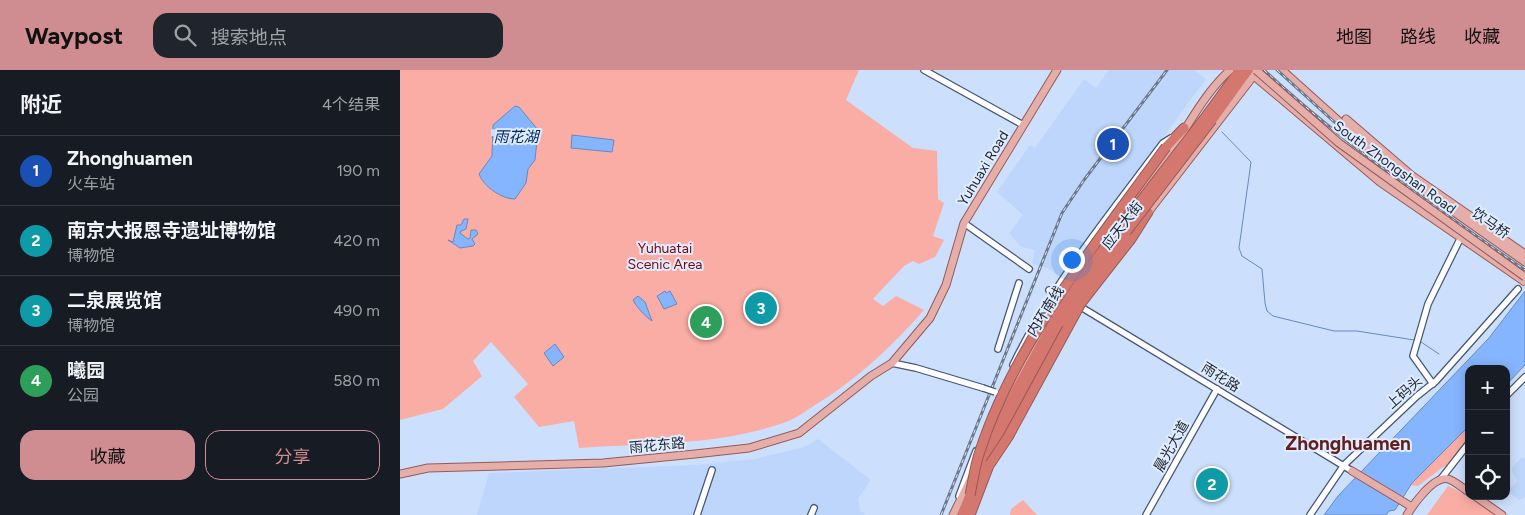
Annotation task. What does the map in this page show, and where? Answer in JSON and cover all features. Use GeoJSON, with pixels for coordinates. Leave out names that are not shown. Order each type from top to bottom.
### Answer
{"type":"FeatureCollection","features":[{"type":"Feature","properties":{"kind":"highway","name":"内环南线"},"geometry":{"type":"LineString","coordinates":[[957,513],[970,495],[1001,418],[1036,351],[1070,295],[1240,70]]}},
{"type":"Feature","properties":{"kind":"highway","name":"内环南线"},"geometry":{"type":"LineString","coordinates":[[972,515],[990,464],[1014,406],[1061,322],[1086,284],[1254,72]]}},
{"type":"Feature","properties":{"kind":"highway"},"geometry":{"type":"LineString","coordinates":[[970,495],[979,452],[992,418],[1047,314],[1166,147],[1184,128]]}},
{"type":"Feature","properties":{"kind":"highway"},"geometry":{"type":"LineString","coordinates":[[990,464],[1008,437],[1081,303],[1131,238],[1148,212]]}},
{"type":"Feature","properties":{"kind":"main road"},"geometry":{"type":"LineString","coordinates":[[1023,125],[1053,70]]}},
{"type":"Feature","properties":{"kind":"main road"},"geometry":{"type":"LineString","coordinates":[[1023,125],[1057,70]]}},
{"type":"Feature","properties":{"kind":"main road","name":"应天大街"},"geometry":{"type":"LineString","coordinates":[[957,513],[1007,396],[1053,310],[1172,150],[1184,128],[1223,70]]}},
{"type":"Feature","properties":{"kind":"main road","name":"应天大街"},"geometry":{"type":"LineString","coordinates":[[1215,84],[1230,70]]}},
{"type":"Feature","properties":{"kind":"main road","name":"饮马桥"},"geometry":{"type":"LineString","coordinates":[[1282,70],[1389,166],[1525,262]]}},
{"type":"Feature","properties":{"kind":"main road"},"geometry":{"type":"LineString","coordinates":[[1289,70],[1411,174],[1525,254]]}},
{"type":"Feature","properties":{"kind":"main road"},"geometry":{"type":"LineString","coordinates":[[1254,72],[1366,170],[1525,282]]}},
{"type":"Feature","properties":{"kind":"main road","name":"应天大街"},"geometry":{"type":"LineString","coordinates":[[972,515],[1007,431],[1076,304],[1254,72]]}},
{"type":"Feature","properties":{"kind":"main road","name":"South Zhongshan Road"},"geometry":{"type":"LineString","coordinates":[[1254,72],[1339,143],[1525,277]]}},
{"type":"Feature","properties":{"kind":"main road","name":"Yuhuaxi Road"},"geometry":{"type":"LineString","coordinates":[[892,363],[930,318],[946,286],[964,223],[1023,125]]}},
{"type":"Feature","properties":{"kind":"main road","name":"雨花东路"},"geometry":{"type":"LineString","coordinates":[[400,474],[428,468],[604,463],[749,448],[799,433],[872,376],[892,363]]}},
{"type":"Feature","properties":{"kind":"main road"},"geometry":{"type":"LineString","coordinates":[[1352,471],[1409,505]]}},
{"type":"Feature","properties":{"kind":"main road"},"geometry":{"type":"LineString","coordinates":[[1407,515],[1409,505],[1440,480],[1450,480],[1465,489]]}},
{"type":"Feature","properties":{"kind":"main road"},"geometry":{"type":"LineString","coordinates":[[1481,500],[1502,515]]}},
{"type":"Feature","properties":{"kind":"street"},"geometry":{"type":"LineString","coordinates":[[924,70],[1023,125]]}},
{"type":"Feature","properties":{"kind":"street","name":"应天大街"},"geometry":{"type":"LineString","coordinates":[[995,392],[1004,384],[1052,291],[1163,143],[1184,128]]}},
{"type":"Feature","properties":{"kind":"street"},"geometry":{"type":"LineString","coordinates":[[964,223],[1029,269]]}},
{"type":"Feature","properties":{"kind":"street"},"geometry":{"type":"LineString","coordinates":[[1433,384],[1413,356],[1428,304],[1461,237]]}},
{"type":"Feature","properties":{"kind":"street"},"geometry":{"type":"LineString","coordinates":[[998,349],[1019,283]]}},
{"type":"Feature","properties":{"kind":"street","name":"上码头"},"geometry":{"type":"LineString","coordinates":[[1310,515],[1344,466],[1433,384],[1518,289]]}},
{"type":"Feature","properties":{"kind":"street"},"geometry":{"type":"LineString","coordinates":[[1052,291],[1064,294]]}},
{"type":"Feature","properties":{"kind":"street","name":"雨花路"},"geometry":{"type":"LineString","coordinates":[[1064,294],[1076,304],[1352,471]]}},
{"type":"Feature","properties":{"kind":"street"},"geometry":{"type":"LineString","coordinates":[[892,363],[916,368],[983,388],[995,392],[998,397],[978,444],[957,513]]}},
{"type":"Feature","properties":{"kind":"street"},"geometry":{"type":"LineString","coordinates":[[1510,392],[1525,377]]}},
{"type":"Feature","properties":{"kind":"street","name":"晨光大道"},"geometry":{"type":"LineString","coordinates":[[1146,515],[1217,389]]}},
{"type":"Feature","properties":{"kind":"street"},"geometry":{"type":"LineString","coordinates":[[1440,480],[1465,447]]}},
{"type":"Feature","properties":{"kind":"street"},"geometry":{"type":"LineString","coordinates":[[697,515],[712,470]]}},
{"type":"Feature","properties":{"kind":"street"},"geometry":{"type":"LineString","coordinates":[[811,515],[814,508]]}},
{"type":"Feature","properties":{"kind":"shaded area"},"geometry":{"type":"Polygon","coordinates":[[[1109,70],[1194,70],[1206,79],[1061,277],[1047,268],[1032,263],[1035,250],[1021,247],[1009,233],[1023,215],[997,192],[1030,145],[1035,148],[1084,79],[1096,88],[1109,70]]]}},
{"type":"Feature","properties":{"kind":"shaded area"},"geometry":{"type":"Polygon","coordinates":[[[818,439],[871,480],[858,499],[860,510],[866,515],[477,515],[489,473],[696,465],[754,459],[805,447],[818,439]]]}},
{"type":"Feature","properties":{"kind":"shaded area"},"geometry":{"type":"Polygon","coordinates":[[[1522,457],[1525,458],[1525,497],[1519,500],[1510,493],[1510,488],[1517,481],[1511,469],[1522,457]]]}},
{"type":"Feature","properties":{"kind":"green space","name":"Yuhuatai Scenic Area"},"geometry":{"type":"Polygon","coordinates":[[[400,70],[859,70],[846,100],[913,148],[937,151],[938,199],[944,203],[933,236],[944,240],[935,257],[919,264],[913,261],[904,266],[873,299],[883,306],[896,296],[924,310],[899,337],[858,375],[828,397],[789,421],[761,430],[684,442],[579,448],[574,421],[539,427],[514,397],[528,384],[491,342],[473,361],[482,376],[443,409],[400,420],[400,70]]]}},
{"type":"Feature","properties":{"kind":"green space"},"geometry":{"type":"Polygon","coordinates":[[[1465,430],[1465,447],[1448,466],[1443,467],[1418,486],[1410,485],[1465,430]]]}},
{"type":"Feature","properties":{"kind":"green space"},"geometry":{"type":"Polygon","coordinates":[[[1448,486],[1465,495],[1465,500],[1472,500],[1496,515],[1427,515],[1448,486]]]}},
{"type":"Feature","properties":{"kind":"green space"},"geometry":{"type":"Polygon","coordinates":[[[1023,500],[1037,515],[1010,515],[1011,509],[1023,500]]]}},
{"type":"Feature","properties":{"kind":"water","name":"雨花湖"},"geometry":{"type":"Polygon","coordinates":[[[515,106],[519,107],[538,130],[535,160],[528,169],[526,183],[515,199],[505,197],[494,191],[481,179],[479,174],[492,156],[493,125],[515,106]]]}},
{"type":"Feature","properties":{"kind":"water"},"geometry":{"type":"Polygon","coordinates":[[[572,135],[614,140],[612,152],[571,148],[572,135]]]}},
{"type":"Feature","properties":{"kind":"water"},"geometry":{"type":"Polygon","coordinates":[[[464,219],[468,219],[466,229],[460,233],[468,239],[470,238],[471,230],[476,230],[478,234],[472,239],[475,244],[473,246],[460,248],[448,240],[453,242],[457,225],[461,225],[464,219]]]}},
{"type":"Feature","properties":{"kind":"water"},"geometry":{"type":"Polygon","coordinates":[[[665,291],[666,293],[670,291],[677,304],[664,309],[657,296],[665,291]]]}},
{"type":"Feature","properties":{"kind":"water"},"geometry":{"type":"Polygon","coordinates":[[[1525,291],[1525,365],[1510,381],[1510,365],[1465,365],[1465,430],[1412,483],[1395,510],[1389,511],[1386,515],[1324,515],[1338,496],[1489,338],[1525,291]]]}},
{"type":"Feature","properties":{"kind":"water"},"geometry":{"type":"Polygon","coordinates":[[[638,296],[645,302],[652,321],[633,300],[638,296]]]}},
{"type":"Feature","properties":{"kind":"water"},"geometry":{"type":"Polygon","coordinates":[[[555,344],[564,357],[553,366],[544,353],[555,344]]]}},
{"type":"Feature","properties":{"kind":"pier"},"geometry":{"type":"Polygon","coordinates":[[[491,129],[540,135],[540,142],[491,136],[491,129]]]}},
{"type":"Feature","properties":{"kind":"waterway"},"geometry":{"type":"LineString","coordinates":[[1222,132],[1251,162],[1239,248],[1242,256],[1262,269],[1267,311],[1273,316],[1334,331],[1357,331],[1414,340]]}},
{"type":"Feature","properties":{"kind":"waterway"},"geometry":{"type":"LineString","coordinates":[[1421,342],[1439,354]]}},
{"type":"Feature","properties":{"kind":"railway"},"geometry":{"type":"LineString","coordinates":[[941,515],[1062,213],[1084,180],[1167,70]]}},
{"type":"Feature","properties":{"kind":"railway"},"geometry":{"type":"LineString","coordinates":[[1264,70],[1358,150],[1525,270]]}},
{"type":"Feature","properties":{"kind":"railway"},"geometry":{"type":"LineString","coordinates":[[1277,70],[1353,139]]}},
{"type":"Feature","properties":{"kind":"place","name":"Zhonghuamen"},"geometry":{"type":"Point","coordinates":[1113,144]}},
{"type":"Feature","properties":{"kind":"place","name":"二泉展览馆"},"geometry":{"type":"Point","coordinates":[761,308]}},
{"type":"Feature","properties":{"kind":"place","name":"曦园"},"geometry":{"type":"Point","coordinates":[706,322]}},
{"type":"Feature","properties":{"kind":"place","name":"南京大报恩寺遗址博物馆"},"geometry":{"type":"Point","coordinates":[1212,484]}},
{"type":"Feature","properties":{"kind":"district","name":"Zhonghuamen"},"geometry":{"type":"Point","coordinates":[1348,443]}}]}
